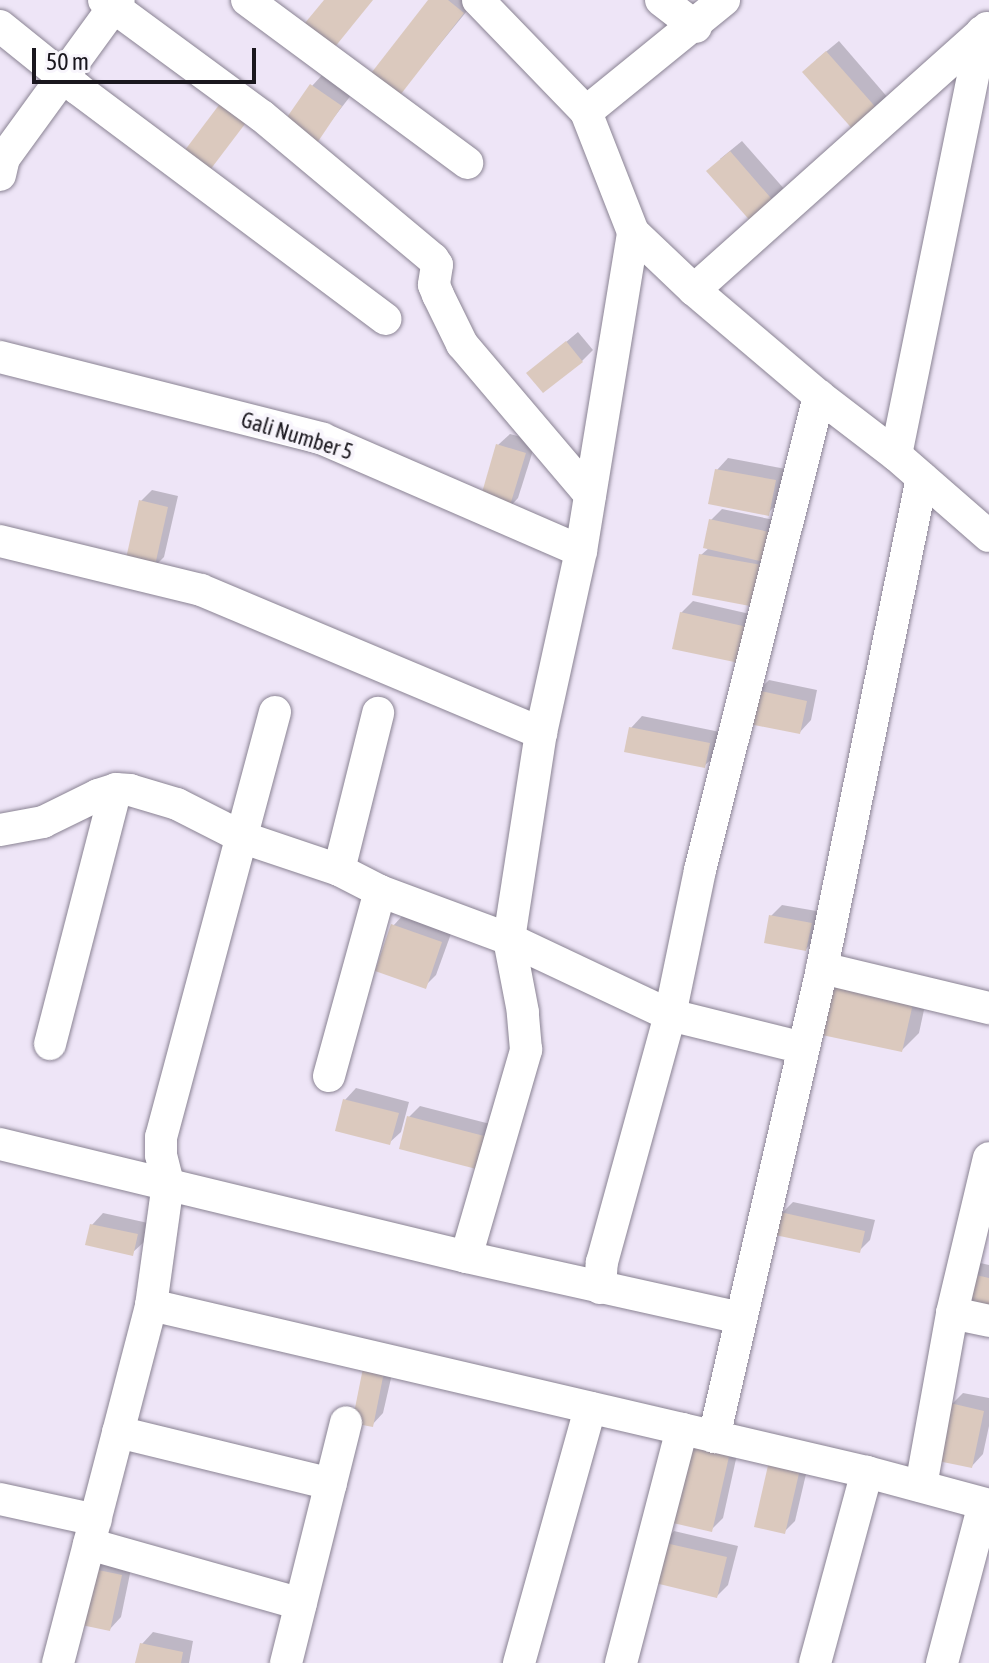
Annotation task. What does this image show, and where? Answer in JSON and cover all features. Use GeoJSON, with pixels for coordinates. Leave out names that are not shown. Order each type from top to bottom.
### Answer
{"type":"FeatureCollection","features":[{"type":"Feature","properties":{"kind":"street"},"geometry":{"type":"LineString","coordinates":[[247,0],[467,163]]}},
{"type":"Feature","properties":{"kind":"street"},"geometry":{"type":"LineString","coordinates":[[478,0],[586,112],[633,232],[694,290],[819,396],[896,455],[989,536]]}},
{"type":"Feature","properties":{"kind":"street"},"geometry":{"type":"LineString","coordinates":[[661,0],[696,27]]}},
{"type":"Feature","properties":{"kind":"street"},"geometry":{"type":"LineString","coordinates":[[586,112],[696,27],[724,0]]}},
{"type":"Feature","properties":{"kind":"street"},"geometry":{"type":"LineString","coordinates":[[0,175],[4,158],[112,3],[262,116],[433,259],[437,265],[434,285],[454,332],[590,495]]}},
{"type":"Feature","properties":{"kind":"street"},"geometry":{"type":"LineString","coordinates":[[0,26],[63,77],[386,319]]}},
{"type":"Feature","properties":{"kind":"street"},"geometry":{"type":"LineString","coordinates":[[694,290],[985,29]]}},
{"type":"Feature","properties":{"kind":"street"},"geometry":{"type":"LineString","coordinates":[[896,455],[985,29]]}},
{"type":"Feature","properties":{"kind":"street"},"geometry":{"type":"LineString","coordinates":[[466,1257],[526,1050],[523,1012],[509,939],[541,733],[581,551],[633,232]]}},
{"type":"Feature","properties":{"kind":"street","name":"Gali Number 5"},"geometry":{"type":"LineString","coordinates":[[0,357],[323,439],[581,551]]}},
{"type":"Feature","properties":{"kind":"street"},"geometry":{"type":"LineString","coordinates":[[600,1288],[602,1262],[670,1015],[700,870],[819,396]]}},
{"type":"Feature","properties":{"kind":"street"},"geometry":{"type":"LineString","coordinates":[[714,1437],[822,968],[922,478]]}},
{"type":"Feature","properties":{"kind":"street"},"geometry":{"type":"LineString","coordinates":[[0,541],[201,590],[541,733]]}},
{"type":"Feature","properties":{"kind":"street"},"geometry":{"type":"LineString","coordinates":[[58,1663],[151,1305],[168,1183],[161,1155],[161,1137],[244,838],[275,712]]}},
{"type":"Feature","properties":{"kind":"street"},"geometry":{"type":"LineString","coordinates":[[339,870],[378,713]]}},
{"type":"Feature","properties":{"kind":"street"},"geometry":{"type":"LineString","coordinates":[[0,830],[43,822],[116,789],[177,804],[244,838],[339,870],[380,891],[509,939],[670,1015],[803,1048]]}},
{"type":"Feature","properties":{"kind":"street"},"geometry":{"type":"LineString","coordinates":[[50,1044],[116,789]]}},
{"type":"Feature","properties":{"kind":"street"},"geometry":{"type":"LineString","coordinates":[[329,1076],[380,891]]}},
{"type":"Feature","properties":{"kind":"street"},"geometry":{"type":"LineString","coordinates":[[822,968],[989,1008]]}},
{"type":"Feature","properties":{"kind":"street"},"geometry":{"type":"LineString","coordinates":[[0,1144],[466,1257],[741,1318]]}},
{"type":"Feature","properties":{"kind":"street"},"geometry":{"type":"LineString","coordinates":[[921,1486],[952,1313],[989,1158]]}},
{"type":"Feature","properties":{"kind":"street"},"geometry":{"type":"LineString","coordinates":[[151,1305],[867,1472],[986,1504],[942,1663]]}},
{"type":"Feature","properties":{"kind":"street"},"geometry":{"type":"LineString","coordinates":[[952,1313],[989,1321]]}},
{"type":"Feature","properties":{"kind":"street"},"geometry":{"type":"LineString","coordinates":[[519,1663],[590,1408]]}},
{"type":"Feature","properties":{"kind":"street"},"geometry":{"type":"LineString","coordinates":[[286,1663],[346,1422]]}},
{"type":"Feature","properties":{"kind":"street"},"geometry":{"type":"LineString","coordinates":[[621,1663],[682,1429]]}},
{"type":"Feature","properties":{"kind":"street"},"geometry":{"type":"LineString","coordinates":[[118,1432],[331,1484]]}},
{"type":"Feature","properties":{"kind":"street"},"geometry":{"type":"LineString","coordinates":[[815,1663],[867,1472]]}},
{"type":"Feature","properties":{"kind":"street"},"geometry":{"type":"LineString","coordinates":[[0,1499],[301,1604]]}},
{"type":"Feature","properties":{"kind":"building"},"geometry":{"type":"Polygon","coordinates":[[[324,0],[373,0],[330,53],[300,29],[324,0]]]}},
{"type":"Feature","properties":{"kind":"building"},"geometry":{"type":"Polygon","coordinates":[[[428,0],[448,0],[464,13],[394,103],[365,81],[428,0]]]}},
{"type":"Feature","properties":{"kind":"building"},"geometry":{"type":"Polygon","coordinates":[[[826,51],[879,111],[855,132],[802,72],[826,51]]]}},
{"type":"Feature","properties":{"kind":"building"},"geometry":{"type":"Polygon","coordinates":[[[310,84],[342,106],[315,146],[283,123],[310,84]]]}},
{"type":"Feature","properties":{"kind":"building"},"geometry":{"type":"Polygon","coordinates":[[[222,101],[248,120],[207,174],[182,154],[222,101]]]}},
{"type":"Feature","properties":{"kind":"building"},"geometry":{"type":"Polygon","coordinates":[[[730,151],[776,204],[753,224],[706,171],[730,151]]]}},
{"type":"Feature","properties":{"kind":"building"},"geometry":{"type":"Polygon","coordinates":[[[566,341],[583,362],[543,393],[526,373],[566,341]]]}},
{"type":"Feature","properties":{"kind":"building"},"geometry":{"type":"Polygon","coordinates":[[[496,444],[526,453],[508,512],[479,503],[496,444]]]}},
{"type":"Feature","properties":{"kind":"building"},"geometry":{"type":"Polygon","coordinates":[[[715,469],[776,480],[769,516],[708,504],[715,469]]]}},
{"type":"Feature","properties":{"kind":"building"},"geometry":{"type":"Polygon","coordinates":[[[139,500],[168,507],[154,570],[125,563],[139,500]]]}},
{"type":"Feature","properties":{"kind":"building"},"geometry":{"type":"Polygon","coordinates":[[[709,519],[774,533],[768,563],[703,548],[709,519]]]}},
{"type":"Feature","properties":{"kind":"building"},"geometry":{"type":"Polygon","coordinates":[[[699,554],[762,565],[755,607],[692,595],[699,554]]]}},
{"type":"Feature","properties":{"kind":"building"},"geometry":{"type":"Polygon","coordinates":[[[680,612],[752,628],[744,664],[672,649],[680,612]]]}},
{"type":"Feature","properties":{"kind":"building"},"geometry":{"type":"Polygon","coordinates":[[[756,690],[807,701],[800,734],[749,724],[756,690]]]}},
{"type":"Feature","properties":{"kind":"building"},"geometry":{"type":"Polygon","coordinates":[[[629,727],[710,743],[705,768],[624,752],[629,727]]]}},
{"type":"Feature","properties":{"kind":"building"},"geometry":{"type":"Polygon","coordinates":[[[769,915],[812,923],[806,951],[764,943],[769,915]]]}},
{"type":"Feature","properties":{"kind":"building"},"geometry":{"type":"Polygon","coordinates":[[[391,924],[442,942],[426,989],[375,971],[391,924]]]}},
{"type":"Feature","properties":{"kind":"building"},"geometry":{"type":"Polygon","coordinates":[[[834,981],[914,999],[902,1052],[822,1035],[834,981]]]}},
{"type":"Feature","properties":{"kind":"building"},"geometry":{"type":"Polygon","coordinates":[[[343,1099],[399,1113],[390,1145],[335,1131],[343,1099]]]}},
{"type":"Feature","properties":{"kind":"building"},"geometry":{"type":"Polygon","coordinates":[[[407,1116],[492,1138],[484,1171],[399,1149],[407,1116]]]}},
{"type":"Feature","properties":{"kind":"building"},"geometry":{"type":"Polygon","coordinates":[[[780,1212],[865,1231],[860,1253],[775,1235],[780,1212]]]}},
{"type":"Feature","properties":{"kind":"building"},"geometry":{"type":"Polygon","coordinates":[[[90,1224],[138,1234],[133,1256],[85,1245],[90,1224]]]}},
{"type":"Feature","properties":{"kind":"building"},"geometry":{"type":"Polygon","coordinates":[[[963,1272],[989,1278],[989,1310],[956,1303],[963,1272]]]}},
{"type":"Feature","properties":{"kind":"building"},"geometry":{"type":"Polygon","coordinates":[[[363,1368],[384,1372],[373,1427],[352,1423],[363,1368]]]}},
{"type":"Feature","properties":{"kind":"building"},"geometry":{"type":"Polygon","coordinates":[[[950,1403],[984,1411],[972,1468],[938,1461],[950,1403]]]}},
{"type":"Feature","properties":{"kind":"building"},"geometry":{"type":"Polygon","coordinates":[[[691,1443],[730,1452],[712,1532],[673,1523],[691,1443]]]}},
{"type":"Feature","properties":{"kind":"building"},"geometry":{"type":"Polygon","coordinates":[[[769,1461],[800,1469],[785,1534],[754,1527],[769,1461]]]}},
{"type":"Feature","properties":{"kind":"building"},"geometry":{"type":"Polygon","coordinates":[[[661,1542],[727,1557],[717,1598],[651,1582],[661,1542]]]}},
{"type":"Feature","properties":{"kind":"building"},"geometry":{"type":"Polygon","coordinates":[[[84,1567],[122,1575],[110,1631],[72,1623],[84,1567]]]}},
{"type":"Feature","properties":{"kind":"building"},"geometry":{"type":"Polygon","coordinates":[[[140,1643],[183,1652],[181,1663],[135,1663],[140,1643]]]}}]}
